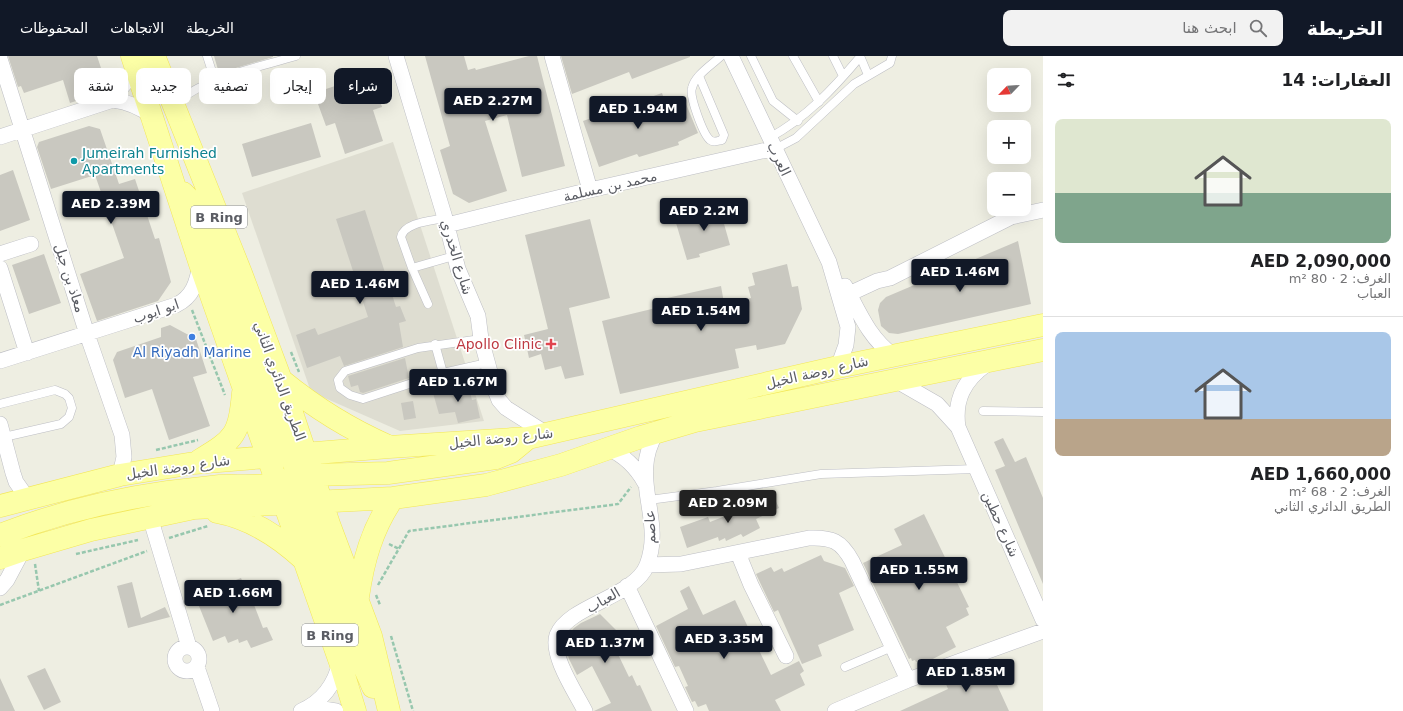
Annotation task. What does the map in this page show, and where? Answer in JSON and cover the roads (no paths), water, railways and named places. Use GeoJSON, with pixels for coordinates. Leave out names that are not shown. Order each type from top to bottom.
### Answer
{"type":"FeatureCollection","features":[{"type":"Feature","properties":{"kind":"main road","name":"الطريق الدائري الثاني"},"geometry":{"type":"LineString","coordinates":[[154,56],[241,273],[290,377],[296,478],[304,560],[340,662],[355,711]]}},
{"type":"Feature","properties":{"kind":"main road","name":"الطريق الدائري الثاني"},"geometry":{"type":"LineString","coordinates":[[135,63],[200,264],[235,392],[296,478],[358,601],[370,636],[389,711]]}},
{"type":"Feature","properties":{"kind":"main road"},"geometry":{"type":"LineString","coordinates":[[176,187],[186,195],[202,216],[362,662],[385,711]]}},
{"type":"Feature","properties":{"kind":"main road","name":"شارع روضة الخيل"},"geometry":{"type":"LineString","coordinates":[[0,558],[29,560],[91,530],[194,508],[296,478],[389,447],[538,436],[838,367],[1043,325]]}},
{"type":"Feature","properties":{"kind":"main road","name":"شارع روضة الخيل"},"geometry":{"type":"LineString","coordinates":[[0,506],[120,475],[194,463],[296,478],[393,498],[455,490],[517,478],[657,432],[715,417],[1043,350]]}},
{"type":"Feature","properties":{"kind":"main road"},"geometry":{"type":"LineString","coordinates":[[290,377],[331,417],[389,447]]}},
{"type":"Feature","properties":{"kind":"main road"},"geometry":{"type":"LineString","coordinates":[[194,463],[220,448],[236,432],[241,417],[235,392]]}},
{"type":"Feature","properties":{"kind":"main road"},"geometry":{"type":"LineString","coordinates":[[0,535],[26,525],[79,510],[139,497],[296,478],[388,473],[496,458],[511,452],[538,436]]}},
{"type":"Feature","properties":{"kind":"main road"},"geometry":{"type":"LineString","coordinates":[[358,601],[366,553],[377,524],[393,498]]}},
{"type":"Feature","properties":{"kind":"main road"},"geometry":{"type":"LineString","coordinates":[[194,508],[224,514],[254,524],[280,540],[304,560]]}},
{"type":"Feature","properties":{"kind":"street","name":"شارع الخدري"},"geometry":{"type":"LineString","coordinates":[[396,56],[446,222],[454,256],[464,288],[478,316],[481,339],[499,400],[538,436]]}},
{"type":"Feature","properties":{"kind":"street"},"geometry":{"type":"LineString","coordinates":[[552,56],[590,190]]}},
{"type":"Feature","properties":{"kind":"street","name":"العرب"},"geometry":{"type":"LineString","coordinates":[[731,56],[829,262],[851,297],[872,336],[894,356]]}},
{"type":"Feature","properties":{"kind":"street","name":"معاذ بن جبل"},"geometry":{"type":"LineString","coordinates":[[0,59],[88,334],[122,434],[124,457],[120,475]]}},
{"type":"Feature","properties":{"kind":"street"},"geometry":{"type":"LineString","coordinates":[[128,75],[135,63]]}},
{"type":"Feature","properties":{"kind":"street"},"geometry":{"type":"LineString","coordinates":[[128,102],[152,116]]}},
{"type":"Feature","properties":{"kind":"street"},"geometry":{"type":"LineString","coordinates":[[0,137],[101,104]]}},
{"type":"Feature","properties":{"kind":"street","name":"محمد بن مسلمة"},"geometry":{"type":"LineString","coordinates":[[446,222],[762,151],[772,144]]}},
{"type":"Feature","properties":{"kind":"street"},"geometry":{"type":"LineString","coordinates":[[851,297],[880,286],[890,278],[1011,217],[1043,210]]}},
{"type":"Feature","properties":{"kind":"street"},"geometry":{"type":"LineString","coordinates":[[0,254],[31,244]]}},
{"type":"Feature","properties":{"kind":"street","name":"العرب"},"geometry":{"type":"LineString","coordinates":[[829,262],[848,327],[846,345],[838,367]]}},
{"type":"Feature","properties":{"kind":"street","name":"ابو ايوب"},"geometry":{"type":"LineString","coordinates":[[0,361],[176,305],[188,298],[196,282],[200,264]]}},
{"type":"Feature","properties":{"kind":"street"},"geometry":{"type":"LineString","coordinates":[[0,268],[27,353]]}},
{"type":"Feature","properties":{"kind":"street","name":"شارع حطين"},"geometry":{"type":"LineString","coordinates":[[990,362],[969,378],[962,389],[956,414],[958,427],[1043,620]]}},
{"type":"Feature","properties":{"kind":"street","name":"شارع حطين"},"geometry":{"type":"LineString","coordinates":[[897,381],[937,404],[958,427]]}},
{"type":"Feature","properties":{"kind":"street"},"geometry":{"type":"LineString","coordinates":[[2,430],[16,482],[28,498]]}},
{"type":"Feature","properties":{"kind":"street","name":"عاصم"},"geometry":{"type":"LineString","coordinates":[[642,478],[648,450],[657,432]]}},
{"type":"Feature","properties":{"kind":"street","name":"عاصم"},"geometry":{"type":"LineString","coordinates":[[609,448],[630,462],[642,478],[649,500],[653,537],[647,565],[641,575],[627,586]]}},
{"type":"Feature","properties":{"kind":"street"},"geometry":{"type":"LineString","coordinates":[[150,517],[188,647]]}},
{"type":"Feature","properties":{"kind":"street"},"geometry":{"type":"LineString","coordinates":[[647,565],[681,564],[809,538],[825,537],[839,543],[852,561],[908,680]]}},
{"type":"Feature","properties":{"kind":"street"},"geometry":{"type":"LineString","coordinates":[[738,553],[751,585],[786,656]]}},
{"type":"Feature","properties":{"kind":"street"},"geometry":{"type":"LineString","coordinates":[[0,588],[29,560]]}},
{"type":"Feature","properties":{"kind":"street","name":"العباب"},"geometry":{"type":"LineString","coordinates":[[585,711],[560,662],[556,647],[557,636],[562,627],[576,616],[627,586],[686,711]]}},
{"type":"Feature","properties":{"kind":"street"},"geometry":{"type":"LineString","coordinates":[[834,711],[908,680],[1043,631]]}},
{"type":"Feature","properties":{"kind":"street"},"geometry":{"type":"LineString","coordinates":[[197,667],[191,671],[185,671],[176,665],[175,656],[177,652],[182,648],[188,647],[195,649],[199,654],[197,667],[212,711]]}},
{"type":"Feature","properties":{"kind":"street"},"geometry":{"type":"LineString","coordinates":[[306,709],[330,687],[340,662]]}},
{"type":"Feature","properties":{"kind":"street"},"geometry":{"type":"LineString","coordinates":[[306,709],[336,711]]}},
{"type":"Feature","properties":{"kind":"lane"},"geometry":{"type":"LineString","coordinates":[[207,56],[211,68]]}},
{"type":"Feature","properties":{"kind":"lane"},"geometry":{"type":"LineString","coordinates":[[257,68],[296,56]]}},
{"type":"Feature","properties":{"kind":"lane"},"geometry":{"type":"LineString","coordinates":[[699,76],[724,135],[722,140],[716,142],[712,141],[706,135],[692,98],[692,87],[699,76],[721,56]]}},
{"type":"Feature","properties":{"kind":"lane"},"geometry":{"type":"LineString","coordinates":[[751,56],[774,101],[798,120]]}},
{"type":"Feature","properties":{"kind":"lane"},"geometry":{"type":"LineString","coordinates":[[793,56],[819,102]]}},
{"type":"Feature","properties":{"kind":"lane"},"geometry":{"type":"LineString","coordinates":[[833,56],[843,76]]}},
{"type":"Feature","properties":{"kind":"lane"},"geometry":{"type":"LineString","coordinates":[[772,144],[819,102],[860,56],[868,75]]}},
{"type":"Feature","properties":{"kind":"lane"},"geometry":{"type":"LineString","coordinates":[[772,144],[796,138],[848,88],[890,63],[892,56]]}},
{"type":"Feature","properties":{"kind":"lane"},"geometry":{"type":"LineString","coordinates":[[853,65],[858,69],[860,80]]}},
{"type":"Feature","properties":{"kind":"lane"},"geometry":{"type":"LineString","coordinates":[[174,106],[186,95],[199,89]]}},
{"type":"Feature","properties":{"kind":"lane"},"geometry":{"type":"LineString","coordinates":[[428,304],[401,238],[404,231],[408,227],[446,222]]}},
{"type":"Feature","properties":{"kind":"lane"},"geometry":{"type":"LineString","coordinates":[[412,268],[454,256]]}},
{"type":"Feature","properties":{"kind":"lane"},"geometry":{"type":"LineString","coordinates":[[481,339],[435,344],[418,348],[345,371],[338,380],[338,384],[350,395],[363,399],[443,373],[487,363]]}},
{"type":"Feature","properties":{"kind":"lane"},"geometry":{"type":"LineString","coordinates":[[435,344],[443,373]]}},
{"type":"Feature","properties":{"kind":"lane"},"geometry":{"type":"LineString","coordinates":[[0,404],[54,390],[65,394],[69,398],[72,408],[68,417],[61,424],[2,430]]}},
{"type":"Feature","properties":{"kind":"lane"},"geometry":{"type":"LineString","coordinates":[[983,411],[1043,412]]}},
{"type":"Feature","properties":{"kind":"lane"},"geometry":{"type":"LineString","coordinates":[[649,500],[717,491],[821,474],[976,469]]}},
{"type":"Feature","properties":{"kind":"lane"},"geometry":{"type":"LineString","coordinates":[[845,667],[892,647]]}},
{"type":"Feature","properties":{"kind":"place","name":"Jumeirah Furnished Apartments"},"geometry":{"type":"Point","coordinates":[74,161]}},
{"type":"Feature","properties":{"kind":"place","name":"Al Riyadh Marine"},"geometry":{"type":"Point","coordinates":[192,337]}},
{"type":"Feature","properties":{"kind":"place","name":"Apollo Clinic"},"geometry":{"type":"Point","coordinates":[551,344]}}]}
